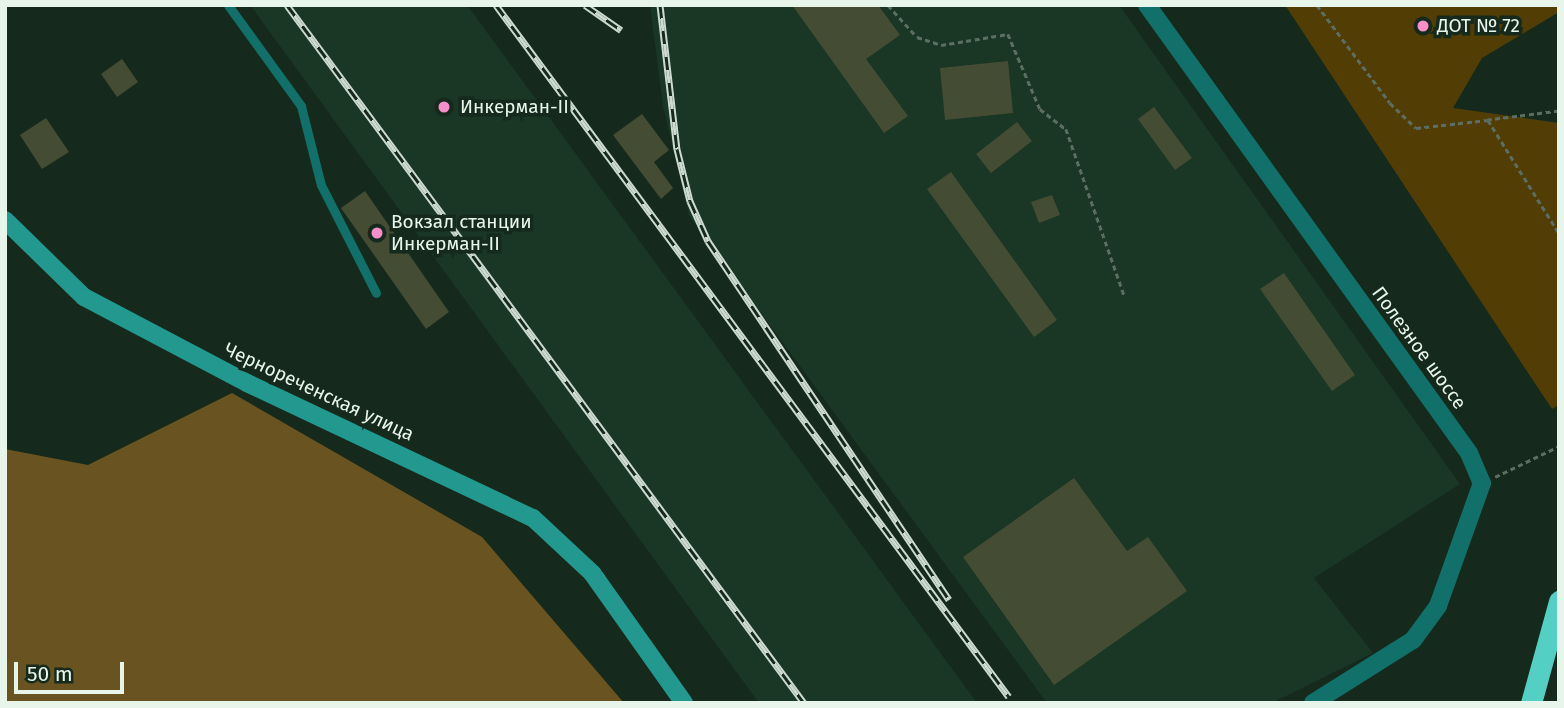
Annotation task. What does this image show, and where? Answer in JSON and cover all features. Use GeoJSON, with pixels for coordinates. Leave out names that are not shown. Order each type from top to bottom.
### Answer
{"type":"FeatureCollection","features":[{"type":"Feature","properties":{"kind":"highway"},"geometry":{"type":"LineString","coordinates":[[1531,703],[1559,601]]}},
{"type":"Feature","properties":{"kind":"main road","name":"Чернореченская улица"},"geometry":{"type":"LineString","coordinates":[[5,220],[85,297],[247,383],[533,518],[592,573],[684,703]]}},
{"type":"Feature","properties":{"kind":"street","name":"Полезное шоссе"},"geometry":{"type":"LineString","coordinates":[[1147,5],[1469,453],[1482,483]]}},
{"type":"Feature","properties":{"kind":"street"},"geometry":{"type":"LineString","coordinates":[[1313,703],[1413,640],[1438,606],[1482,483]]}},
{"type":"Feature","properties":{"kind":"lane"},"geometry":{"type":"LineString","coordinates":[[228,5],[301,106],[321,185],[376,293]]}},
{"type":"Feature","properties":{"kind":"path"},"geometry":{"type":"LineString","coordinates":[[888,5],[917,37],[942,45],[1008,34],[1040,109],[1066,129],[1124,295]]}},
{"type":"Feature","properties":{"kind":"path"},"geometry":{"type":"LineString","coordinates":[[1317,5],[1390,103],[1416,128],[1559,111]]}},
{"type":"Feature","properties":{"kind":"path"},"geometry":{"type":"LineString","coordinates":[[1488,120],[1559,233]]}},
{"type":"Feature","properties":{"kind":"path"},"geometry":{"type":"LineString","coordinates":[[1482,483],[1559,446]]}},
{"type":"Feature","properties":{"kind":"shaded area"},"geometry":{"type":"Polygon","coordinates":[[[250,5],[467,5],[977,703],[759,703],[250,5]]]}},
{"type":"Feature","properties":{"kind":"shaded area"},"geometry":{"type":"Polygon","coordinates":[[[650,5],[1119,5],[1460,484],[1314,578],[1373,653],[1272,703],[1047,703],[689,215],[663,106],[650,5]]]}},
{"type":"Feature","properties":{"kind":"shaded area"},"geometry":{"type":"Polygon","coordinates":[[[1285,5],[1559,5],[1559,12],[1482,58],[1453,108],[1559,123],[1559,405],[1552,409],[1285,5]]]}},
{"type":"Feature","properties":{"kind":"shaded area"},"geometry":{"type":"Polygon","coordinates":[[[232,393],[482,537],[624,703],[5,703],[5,449],[88,465],[232,393]]]}},
{"type":"Feature","properties":{"kind":"building"},"geometry":{"type":"Polygon","coordinates":[[[792,5],[878,5],[900,35],[866,59],[908,116],[884,133],[792,5]]]}},
{"type":"Feature","properties":{"kind":"building"},"geometry":{"type":"Polygon","coordinates":[[[122,59],[138,82],[117,97],[101,74],[122,59]]]}},
{"type":"Feature","properties":{"kind":"building"},"geometry":{"type":"Polygon","coordinates":[[[1008,61],[1013,113],[945,120],[940,68],[1008,61]]]}},
{"type":"Feature","properties":{"kind":"building"},"geometry":{"type":"Polygon","coordinates":[[[1154,107],[1192,158],[1175,170],[1138,119],[1154,107]]]}},
{"type":"Feature","properties":{"kind":"building"},"geometry":{"type":"Polygon","coordinates":[[[642,114],[669,150],[654,162],[673,188],[661,199],[613,135],[642,114]]]}},
{"type":"Feature","properties":{"kind":"building"},"geometry":{"type":"Polygon","coordinates":[[[46,118],[69,152],[42,169],[20,135],[46,118]]]}},
{"type":"Feature","properties":{"kind":"building"},"geometry":{"type":"Polygon","coordinates":[[[1017,122],[1032,141],[991,173],[976,154],[1017,122]]]}},
{"type":"Feature","properties":{"kind":"building"},"geometry":{"type":"Polygon","coordinates":[[[951,172],[1057,320],[1034,337],[927,189],[951,172]]]}},
{"type":"Feature","properties":{"kind":"building"},"geometry":{"type":"Polygon","coordinates":[[[365,191],[449,312],[426,329],[341,208],[365,191]]]}},
{"type":"Feature","properties":{"kind":"building"},"geometry":{"type":"Polygon","coordinates":[[[1052,195],[1060,215],[1039,223],[1031,202],[1052,195]]]}},
{"type":"Feature","properties":{"kind":"building"},"geometry":{"type":"Polygon","coordinates":[[[1284,273],[1355,375],[1332,391],[1260,289],[1284,273]]]}},
{"type":"Feature","properties":{"kind":"building"},"geometry":{"type":"Polygon","coordinates":[[[1074,478],[1127,551],[1148,537],[1187,591],[1054,685],[963,557],[1074,478]]]}},
{"type":"Feature","properties":{"kind":"railway"},"geometry":{"type":"LineString","coordinates":[[287,5],[804,703]]}},
{"type":"Feature","properties":{"kind":"railway"},"geometry":{"type":"LineString","coordinates":[[496,5],[1009,697]]}},
{"type":"Feature","properties":{"kind":"railway"},"geometry":{"type":"LineString","coordinates":[[585,5],[621,30]]}},
{"type":"Feature","properties":{"kind":"railway"},"geometry":{"type":"LineString","coordinates":[[660,5],[677,149],[690,201],[708,241],[949,600]]}},
{"type":"Feature","properties":{"kind":"place","name":"ДОТ № 72"},"geometry":{"type":"Point","coordinates":[1423,26]}},
{"type":"Feature","properties":{"kind":"place","name":"Инкерман-II"},"geometry":{"type":"Point","coordinates":[444,107]}},
{"type":"Feature","properties":{"kind":"place","name":"Вокзал станции Инкерман-II"},"geometry":{"type":"Point","coordinates":[377,233]}}]}
